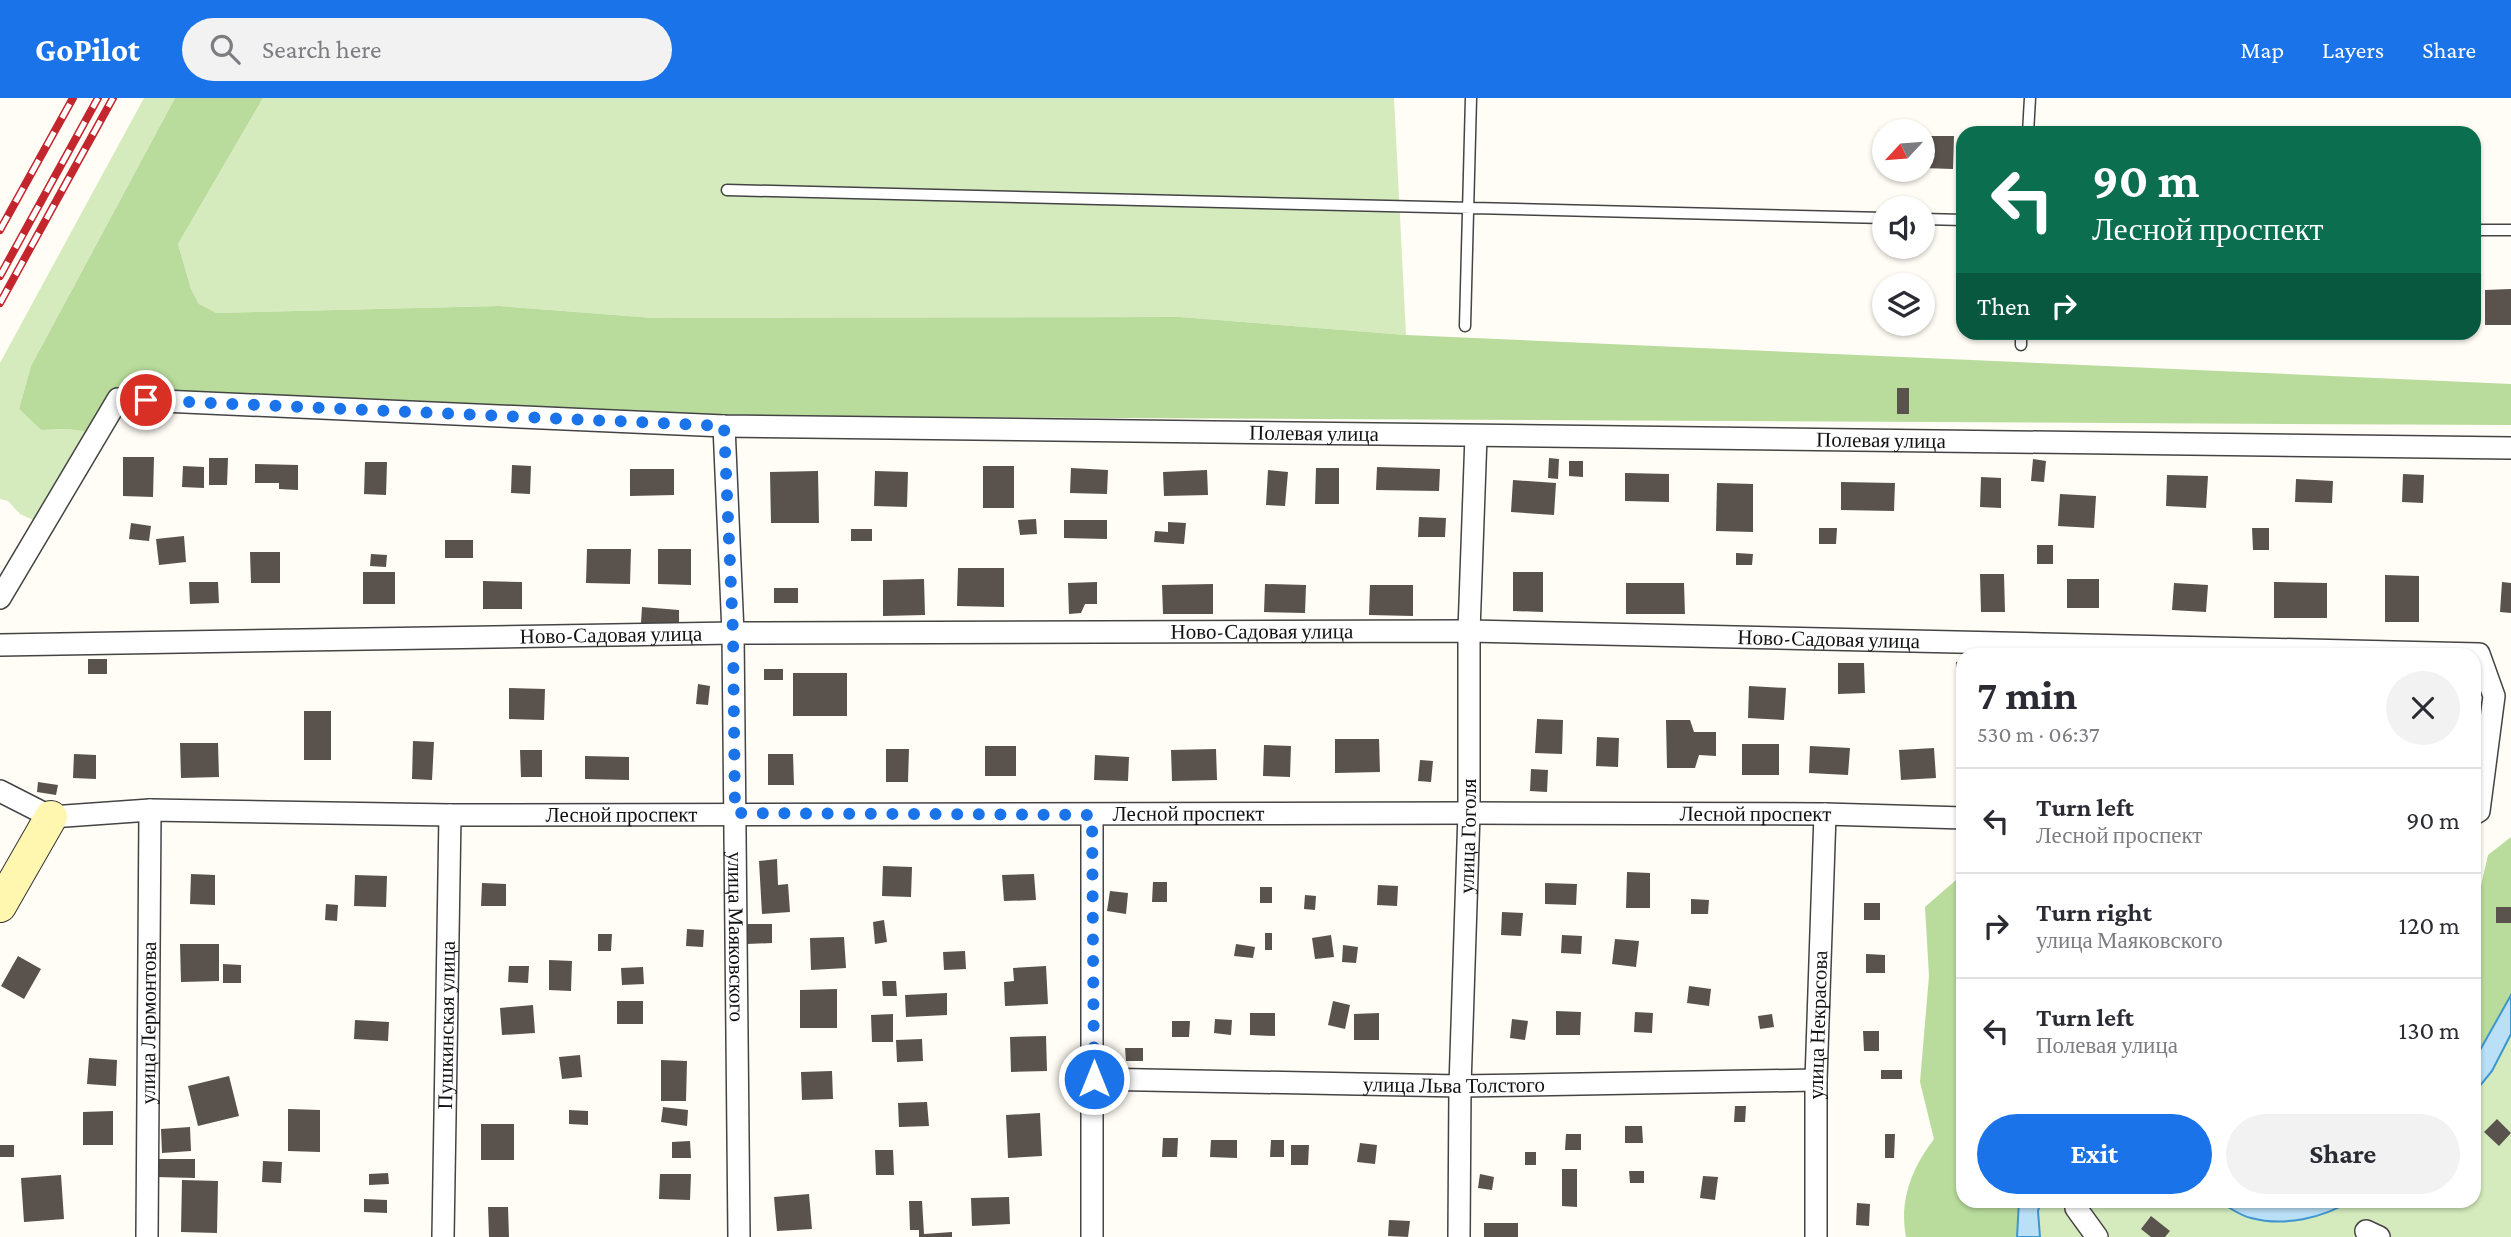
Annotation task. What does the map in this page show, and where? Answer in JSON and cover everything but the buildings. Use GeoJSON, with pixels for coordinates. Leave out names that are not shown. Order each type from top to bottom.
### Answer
{"type":"FeatureCollection","features":[{"type":"Feature","properties":{"kind":"street","name":"Полевая улица"},"geometry":{"type":"LineString","coordinates":[[0,598],[118,399],[724,426],[2511,448]]}},
{"type":"Feature","properties":{"kind":"street","name":"улица Маяковского"},"geometry":{"type":"LineString","coordinates":[[724,426],[733,633],[739,1237]]}},
{"type":"Feature","properties":{"kind":"street","name":"улица Гоголя"},"geometry":{"type":"LineString","coordinates":[[1459,1237],[1460,1086],[1469,813],[1469,631],[1476,436]]}},
{"type":"Feature","properties":{"kind":"street","name":"Ново-Садовая улица"},"geometry":{"type":"LineString","coordinates":[[0,645],[733,633],[1469,631],[2216,648]]}},
{"type":"Feature","properties":{"kind":"street","name":"Ново-Садовая улица"},"geometry":{"type":"LineString","coordinates":[[2481,657],[2502,694]]}},
{"type":"Feature","properties":{"kind":"street"},"geometry":{"type":"LineString","coordinates":[[2481,801],[2502,694]]}},
{"type":"Feature","properties":{"kind":"street"},"geometry":{"type":"LineString","coordinates":[[0,791],[51,817],[0,906]]}},
{"type":"Feature","properties":{"kind":"street","name":"Лесной проспект"},"geometry":{"type":"LineString","coordinates":[[51,817],[150,810],[450,815],[1469,813],[1825,814],[1956,818]]}},
{"type":"Feature","properties":{"kind":"street","name":"улица Лермонтова"},"geometry":{"type":"LineString","coordinates":[[147,1237],[150,810]]}},
{"type":"Feature","properties":{"kind":"street","name":"улица Некрасова"},"geometry":{"type":"LineString","coordinates":[[1816,1237],[1816,1080],[1825,814]]}},
{"type":"Feature","properties":{"kind":"street","name":"Пушкинская улица"},"geometry":{"type":"LineString","coordinates":[[443,1237],[450,815]]}},
{"type":"Feature","properties":{"kind":"street"},"geometry":{"type":"LineString","coordinates":[[1092,815],[1093,1237]]}},
{"type":"Feature","properties":{"kind":"street","name":"улица Льва Толстого"},"geometry":{"type":"LineString","coordinates":[[1094,1079],[1460,1086],[1816,1080]]}},
{"type":"Feature","properties":{"kind":"street"},"geometry":{"type":"LineString","coordinates":[[2076,1208],[2097,1237]]}},
{"type":"Feature","properties":{"kind":"lane"},"geometry":{"type":"LineString","coordinates":[[1465,326],[1471,98]]}},
{"type":"Feature","properties":{"kind":"lane"},"geometry":{"type":"LineString","coordinates":[[2028,126],[2029,98]]}},
{"type":"Feature","properties":{"kind":"lane"},"geometry":{"type":"LineString","coordinates":[[727,190],[1872,218]]}},
{"type":"Feature","properties":{"kind":"lane"},"geometry":{"type":"LineString","coordinates":[[1935,219],[1956,220]]}},
{"type":"Feature","properties":{"kind":"lane"},"geometry":{"type":"LineString","coordinates":[[2481,230],[2511,230]]}},
{"type":"Feature","properties":{"kind":"lane"},"geometry":{"type":"LineString","coordinates":[[2021,340],[2021,345]]}},
{"type":"Feature","properties":{"kind":"green space"},"geometry":{"type":"Polygon","coordinates":[[[144,98],[175,98],[31,366],[19,409],[41,430],[91,432],[35,521],[20,514],[8,501],[0,499],[0,363],[144,98]]]}},
{"type":"Feature","properties":{"kind":"green space"},"geometry":{"type":"Polygon","coordinates":[[[175,98],[263,98],[178,244],[191,289],[199,304],[216,313],[499,306],[654,318],[1180,317],[1406,335],[2511,384],[2511,425],[102,413],[91,432],[41,430],[19,409],[31,366],[175,98]]]}},
{"type":"Feature","properties":{"kind":"green space"},"geometry":{"type":"Polygon","coordinates":[[[263,98],[1394,98],[1406,335],[1180,317],[654,318],[499,306],[215,313],[199,304],[191,289],[178,244],[263,98]]]}},
{"type":"Feature","properties":{"kind":"green space"},"geometry":{"type":"Polygon","coordinates":[[[2511,837],[2511,995],[2481,1048],[2481,886],[2488,855],[2511,837]]]}},
{"type":"Feature","properties":{"kind":"green space"},"geometry":{"type":"Polygon","coordinates":[[[1956,880],[1956,1208],[2019,1208],[2017,1237],[1906,1237],[1904,1210],[1909,1185],[1919,1161],[1934,1139],[1920,1082],[1929,976],[1925,907],[1956,880]]]}},
{"type":"Feature","properties":{"kind":"green space"},"geometry":{"type":"Polygon","coordinates":[[[2511,1034],[2511,1237],[2040,1237],[2039,1208],[2232,1208],[2250,1218],[2339,1208],[2481,1208],[2481,1085],[2492,1071],[2511,1034]]]}},
{"type":"Feature","properties":{"kind":"water"},"geometry":{"type":"Polygon","coordinates":[[[2511,995],[2511,1034],[2492,1071],[2481,1085],[2481,1048],[2511,995]]]}},
{"type":"Feature","properties":{"kind":"water"},"geometry":{"type":"Polygon","coordinates":[[[2019,1208],[2039,1208],[2040,1237],[2017,1237],[2019,1208]]]}},
{"type":"Feature","properties":{"kind":"water"},"geometry":{"type":"Polygon","coordinates":[[[2229,1208],[2338,1208],[2316,1216],[2277,1222],[2238,1213],[2229,1208]]]}},
{"type":"Feature","properties":{"kind":"railway"},"geometry":{"type":"LineString","coordinates":[[0,230],[73,98]]}},
{"type":"Feature","properties":{"kind":"railway"},"geometry":{"type":"LineString","coordinates":[[0,276],[98,98]]}},
{"type":"Feature","properties":{"kind":"railway"},"geometry":{"type":"LineString","coordinates":[[0,303],[113,98]]}},
{"type":"Feature","properties":{"kind":"route"},"geometry":{"type":"LineString","coordinates":[[146,400],[724,426],[733,633],[735,813],[1092,815],[1094,1079]]}}]}
